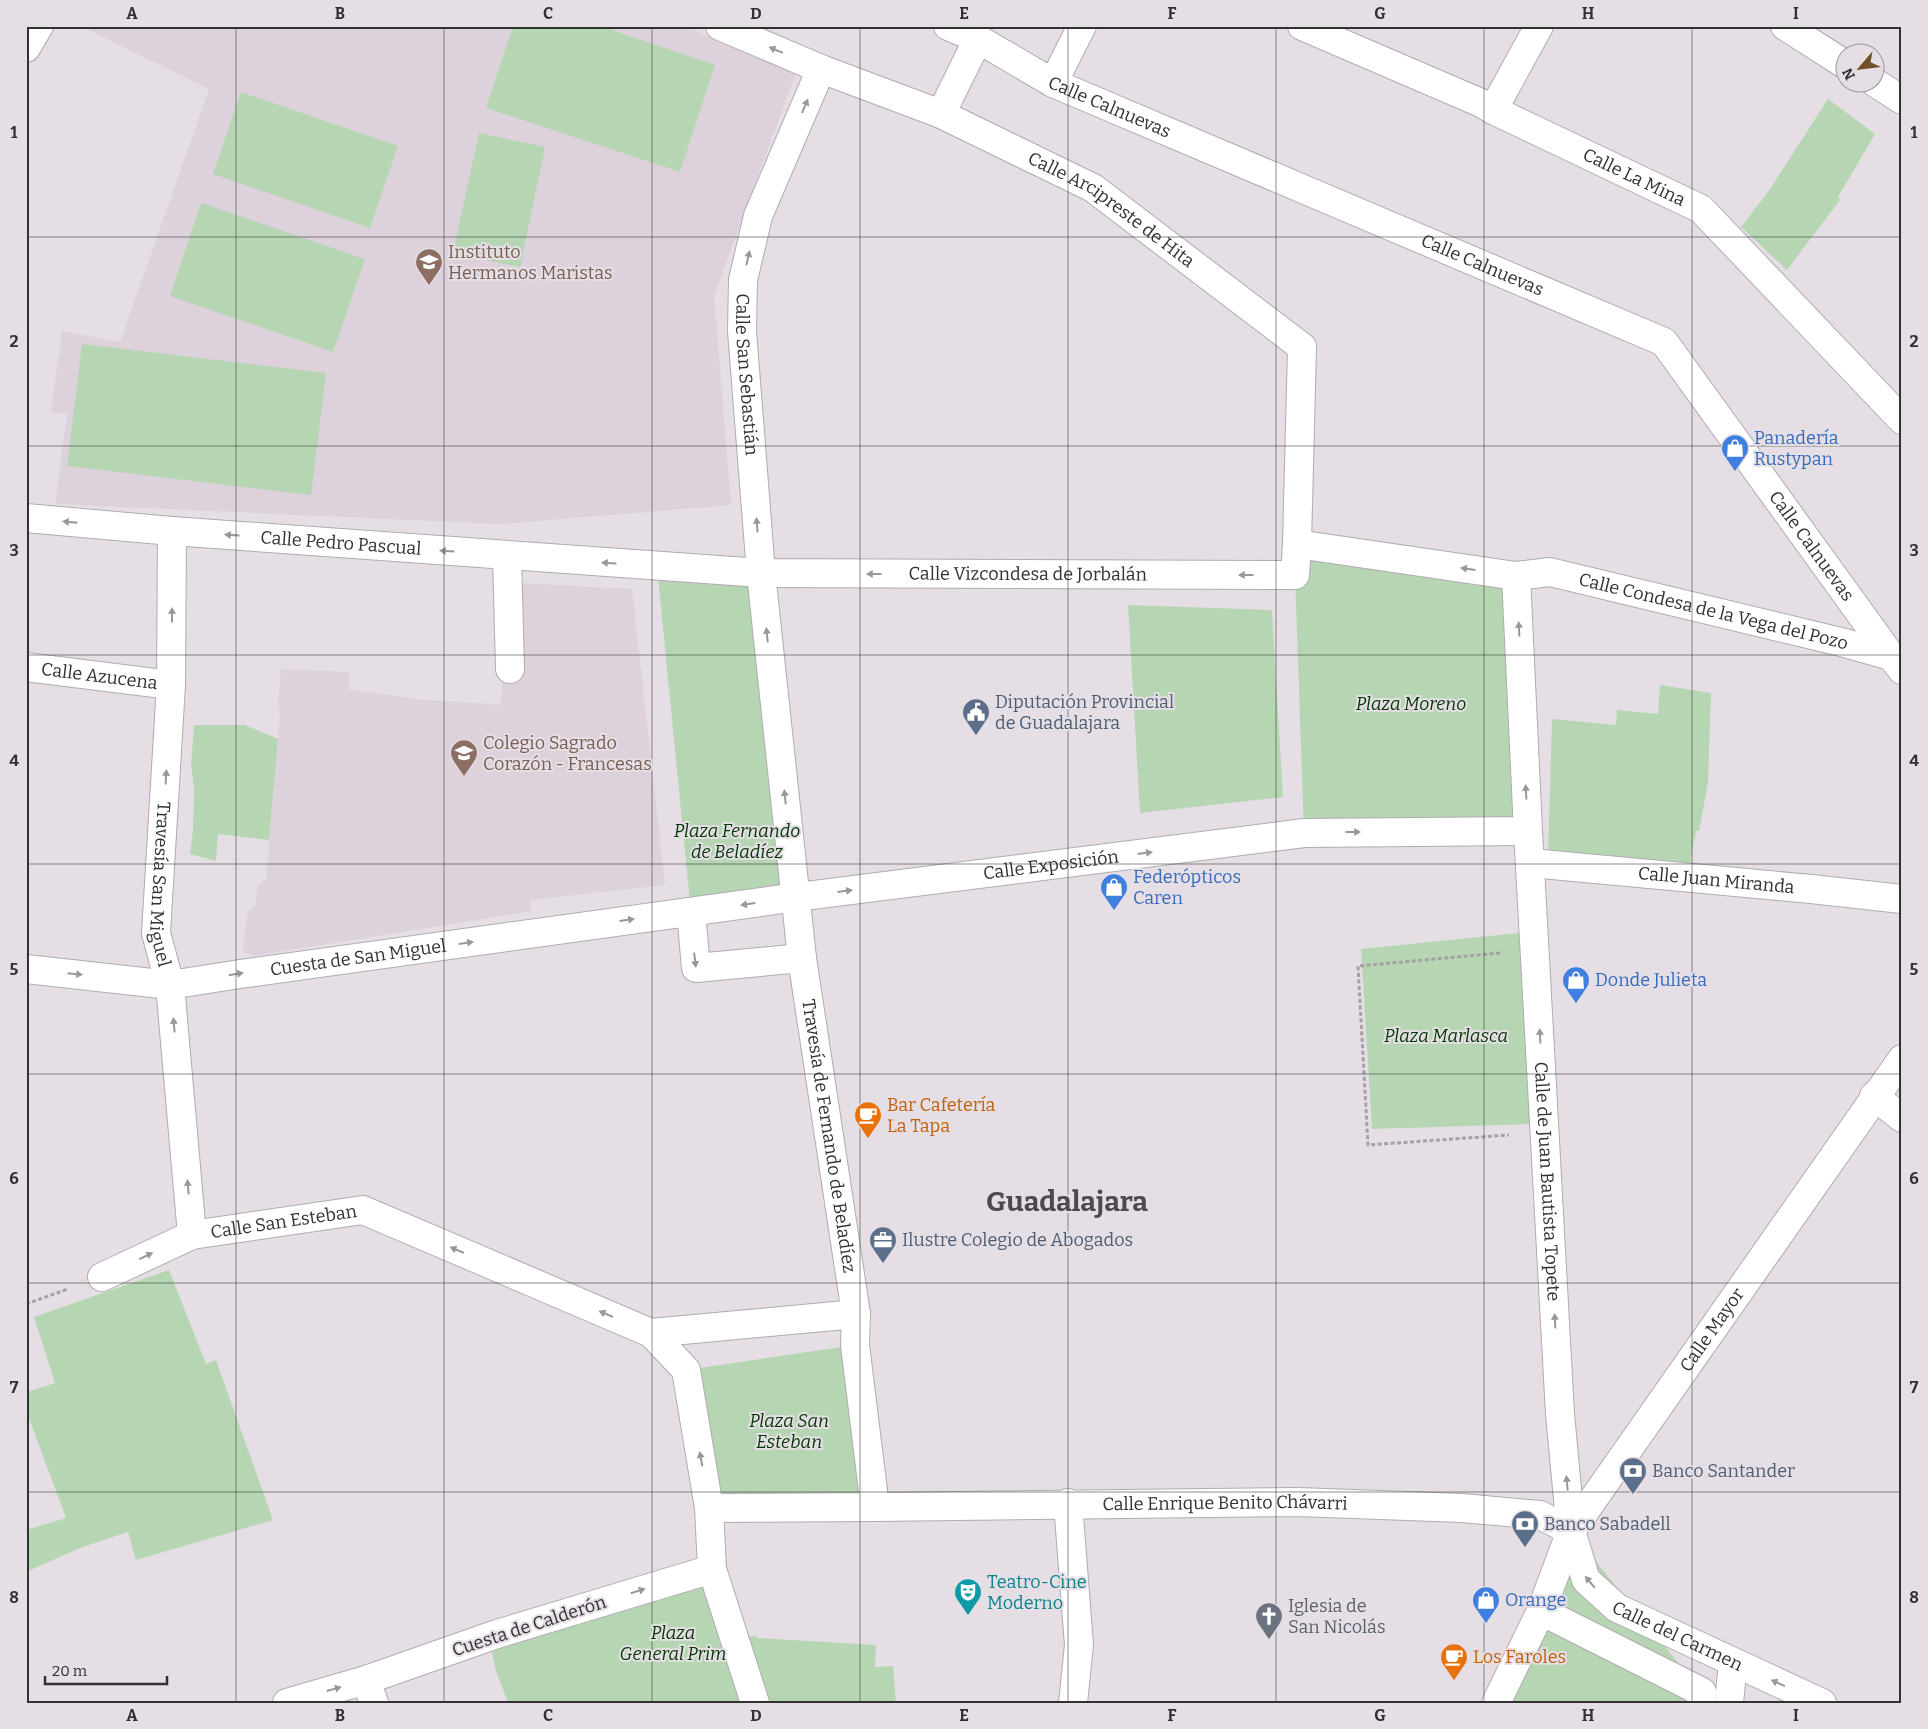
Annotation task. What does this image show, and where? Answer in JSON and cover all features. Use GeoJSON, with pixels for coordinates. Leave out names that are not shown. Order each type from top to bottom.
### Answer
{"type":"FeatureCollection","features":[{"type":"Feature","properties":{"kind":"street"},"geometry":{"type":"LineString","coordinates":[[26,48],[38,26]]}},
{"type":"Feature","properties":{"kind":"street","name":"Calle Arcipreste de Hita"},"geometry":{"type":"LineString","coordinates":[[720,26],[821,69],[941,114],[1093,188],[1302,347],[1297,544]]}},
{"type":"Feature","properties":{"kind":"street","name":"Calle Calnuevas"},"geometry":{"type":"LineString","coordinates":[[948,26],[978,39],[1053,82],[1664,342],[1896,663]]}},
{"type":"Feature","properties":{"kind":"street"},"geometry":{"type":"LineString","coordinates":[[1053,82],[1082,26]]}},
{"type":"Feature","properties":{"kind":"street","name":"Calle La Mina"},"geometry":{"type":"LineString","coordinates":[[1302,26],[1482,103],[1493,110],[1701,209],[1902,420]]}},
{"type":"Feature","properties":{"kind":"street"},"geometry":{"type":"LineString","coordinates":[[1493,110],[1539,26]]}},
{"type":"Feature","properties":{"kind":"street"},"geometry":{"type":"LineString","coordinates":[[1784,26],[1836,59]]}},
{"type":"Feature","properties":{"kind":"street"},"geometry":{"type":"LineString","coordinates":[[941,114],[978,39]]}},
{"type":"Feature","properties":{"kind":"street","name":"Calle San Sebastián"},"geometry":{"type":"LineString","coordinates":[[760,573],[742,331],[743,280],[758,216],[821,69]]}},
{"type":"Feature","properties":{"kind":"street"},"geometry":{"type":"LineString","coordinates":[[1886,90],[1902,100]]}},
{"type":"Feature","properties":{"kind":"street","name":"Calle Pedro Pascual"},"geometry":{"type":"LineString","coordinates":[[26,518],[172,531],[760,573]]}},
{"type":"Feature","properties":{"kind":"street","name":"Travesía San Miguel"},"geometry":{"type":"LineString","coordinates":[[172,531],[171,685],[156,933],[170,985],[192,1235]]}},
{"type":"Feature","properties":{"kind":"street"},"geometry":{"type":"LineString","coordinates":[[1297,544],[1516,576],[1528,832]]}},
{"type":"Feature","properties":{"kind":"street","name":"Calle Vizcondesa de Jorbalán"},"geometry":{"type":"LineString","coordinates":[[760,573],[1295,575],[1297,544]]}},
{"type":"Feature","properties":{"kind":"street"},"geometry":{"type":"LineString","coordinates":[[507,556],[510,669]]}},
{"type":"Feature","properties":{"kind":"street","name":"Calle Condesa de la Vega del Pozo"},"geometry":{"type":"LineString","coordinates":[[1516,576],[1550,572],[1841,642],[1896,663]]}},
{"type":"Feature","properties":{"kind":"street"},"geometry":{"type":"LineString","coordinates":[[760,573],[797,897],[802,958],[696,968],[690,912],[797,897]]}},
{"type":"Feature","properties":{"kind":"street","name":"Calle Azucena"},"geometry":{"type":"LineString","coordinates":[[26,667],[171,685]]}},
{"type":"Feature","properties":{"kind":"street","name":"Calle Exposición"},"geometry":{"type":"LineString","coordinates":[[797,897],[1304,833],[1528,832]]}},
{"type":"Feature","properties":{"kind":"street","name":"Calle de Juan Bautista Topete"},"geometry":{"type":"LineString","coordinates":[[1528,832],[1536,950],[1560,1414],[1571,1531]]}},
{"type":"Feature","properties":{"kind":"street","name":"Calle Juan Miranda"},"geometry":{"type":"LineString","coordinates":[[1531,864],[1902,899]]}},
{"type":"Feature","properties":{"kind":"street","name":"Cuesta de San Miguel"},"geometry":{"type":"LineString","coordinates":[[26,969],[170,985],[690,912]]}},
{"type":"Feature","properties":{"kind":"street","name":"Travesía de Fernando de Beladíez"},"geometry":{"type":"LineString","coordinates":[[802,958],[856,1314]]}},
{"type":"Feature","properties":{"kind":"street","name":"Calle Mayor"},"geometry":{"type":"LineString","coordinates":[[1496,1703],[1541,1611],[1571,1531],[1874,1096],[1902,1059]]}},
{"type":"Feature","properties":{"kind":"street"},"geometry":{"type":"LineString","coordinates":[[1874,1096],[1902,1118]]}},
{"type":"Feature","properties":{"kind":"street","name":"Calle San Esteban"},"geometry":{"type":"LineString","coordinates":[[102,1277],[192,1235],[363,1210],[651,1333]]}},
{"type":"Feature","properties":{"kind":"street"},"geometry":{"type":"LineString","coordinates":[[651,1333],[856,1314],[855,1345],[875,1507],[709,1508]]}},
{"type":"Feature","properties":{"kind":"street"},"geometry":{"type":"LineString","coordinates":[[651,1333],[686,1370],[709,1508],[712,1569],[755,1703]]}},
{"type":"Feature","properties":{"kind":"street","name":"Calle Enrique Benito Chávarri"},"geometry":{"type":"LineString","coordinates":[[875,1507],[1068,1503],[1298,1502],[1462,1508],[1540,1516],[1571,1531]]}},
{"type":"Feature","properties":{"kind":"street"},"geometry":{"type":"LineString","coordinates":[[1068,1503],[1079,1645],[1074,1703]]}},
{"type":"Feature","properties":{"kind":"street","name":"Calle del Carmen"},"geometry":{"type":"LineString","coordinates":[[1571,1531],[1586,1580],[1617,1608],[1822,1703]]}},
{"type":"Feature","properties":{"kind":"street","name":"Cuesta de Calderón"},"geometry":{"type":"LineString","coordinates":[[287,1703],[370,1691],[497,1634],[712,1569]]}},
{"type":"Feature","properties":{"kind":"street"},"geometry":{"type":"LineString","coordinates":[[1541,1611],[1702,1692],[1700,1703]]}},
{"type":"Feature","properties":{"kind":"street"},"geometry":{"type":"LineString","coordinates":[[1729,1703],[1733,1663]]}},
{"type":"Feature","properties":{"kind":"path"},"geometry":{"type":"LineString","coordinates":[[1536,950],[1358,966],[1368,1145],[1545,1132]]}},
{"type":"Feature","properties":{"kind":"path"},"geometry":{"type":"LineString","coordinates":[[26,1304],[102,1277]]}},
{"type":"Feature","properties":{"kind":"shaded area","name":"Instituto Hermanos Maristas"},"geometry":{"type":"Polygon","coordinates":[[[88,26],[684,26],[796,73],[714,296],[731,505],[501,524],[55,504],[67,414],[51,412],[62,331],[120,342],[209,89],[87,29],[88,26]]]}},
{"type":"Feature","properties":{"kind":"shaded area","name":"Colegio Sagrado Corazón - Francesas"},"geometry":{"type":"Polygon","coordinates":[[[521,583],[632,589],[665,885],[530,900],[531,911],[254,956],[243,952],[248,911],[255,906],[258,884],[266,879],[280,714],[278,703],[281,669],[349,672],[348,689],[416,699],[501,705],[502,680],[522,678],[521,583]]]}},
{"type":"Feature","properties":{"kind":"green space"},"geometry":{"type":"Polygon","coordinates":[[[513,26],[600,26],[715,65],[680,172],[486,108],[513,26]]]}},
{"type":"Feature","properties":{"kind":"green space"},"geometry":{"type":"Polygon","coordinates":[[[241,92],[398,146],[370,228],[213,174],[241,92]]]}},
{"type":"Feature","properties":{"kind":"green space"},"geometry":{"type":"Polygon","coordinates":[[[1828,99],[1875,134],[1838,197],[1840,200],[1787,270],[1741,227],[1768,192],[1828,99]]]}},
{"type":"Feature","properties":{"kind":"green space"},"geometry":{"type":"Polygon","coordinates":[[[479,133],[545,147],[520,267],[453,253],[479,133]]]}},
{"type":"Feature","properties":{"kind":"green space"},"geometry":{"type":"Polygon","coordinates":[[[201,203],[365,259],[333,352],[170,296],[201,203]]]}},
{"type":"Feature","properties":{"kind":"green space"},"geometry":{"type":"Polygon","coordinates":[[[82,344],[326,373],[311,495],[67,466],[82,344]]]}},
{"type":"Feature","properties":{"kind":"green space","name":"Plaza Moreno"},"geometry":{"type":"Polygon","coordinates":[[[1297,544],[1516,576],[1528,831],[1304,833],[1295,575],[1297,544]]]}},
{"type":"Feature","properties":{"kind":"green space","name":"Plaza Fernando de Beladíez"},"geometry":{"type":"Polygon","coordinates":[[[657,567],[761,573],[797,897],[691,912],[657,567]]]}},
{"type":"Feature","properties":{"kind":"green space"},"geometry":{"type":"Polygon","coordinates":[[[1128,605],[1272,610],[1283,797],[1140,813],[1128,605]]]}},
{"type":"Feature","properties":{"kind":"green space"},"geometry":{"type":"Polygon","coordinates":[[[1660,685],[1711,693],[1708,783],[1699,831],[1696,831],[1689,871],[1548,857],[1552,719],[1616,725],[1617,710],[1658,714],[1660,685]]]}},
{"type":"Feature","properties":{"kind":"green space"},"geometry":{"type":"Polygon","coordinates":[[[194,725],[245,725],[278,739],[269,840],[218,834],[216,861],[190,854],[193,830],[194,789],[191,764],[194,725]]]}},
{"type":"Feature","properties":{"kind":"green space","name":"Plaza Marlasca"},"geometry":{"type":"Polygon","coordinates":[[[1519,933],[1531,1124],[1372,1129],[1361,949],[1519,933]]]}},
{"type":"Feature","properties":{"kind":"green space"},"geometry":{"type":"Polygon","coordinates":[[[169,1270],[206,1364],[216,1360],[273,1520],[136,1560],[128,1532],[80,1548],[26,1572],[26,1530],[66,1518],[26,1410],[26,1392],[55,1383],[34,1317],[169,1270]]]}},
{"type":"Feature","properties":{"kind":"green space","name":"Plaza San Esteban"},"geometry":{"type":"Polygon","coordinates":[[[855,1345],[875,1507],[709,1508],[686,1370],[855,1345]]]}},
{"type":"Feature","properties":{"kind":"green space"},"geometry":{"type":"Polygon","coordinates":[[[1571,1531],[1702,1692],[1701,1703],[1496,1703],[1571,1531]]]}},
{"type":"Feature","properties":{"kind":"green space","name":"Plaza General Prim"},"geometry":{"type":"Polygon","coordinates":[[[712,1569],[755,1703],[508,1703],[496,1671],[489,1638],[712,1569]]]}},
{"type":"Feature","properties":{"kind":"green space"},"geometry":{"type":"Polygon","coordinates":[[[757,1636],[757,1638],[876,1645],[875,1667],[893,1666],[896,1703],[761,1703],[742,1637],[757,1636]]]}},
{"type":"Feature","properties":{"kind":"place","name":"Instituto Hermanos Maristas"},"geometry":{"type":"Point","coordinates":[429,286]}},
{"type":"Feature","properties":{"kind":"place","name":"Panadería Rustypan"},"geometry":{"type":"Point","coordinates":[1735,472]}},
{"type":"Feature","properties":{"kind":"place","name":"Diputación Provincial de Guadalajara"},"geometry":{"type":"Point","coordinates":[976,736]}},
{"type":"Feature","properties":{"kind":"place","name":"Colegio Sagrado Corazón - Francesas"},"geometry":{"type":"Point","coordinates":[464,777]}},
{"type":"Feature","properties":{"kind":"place","name":"Federópticos Caren"},"geometry":{"type":"Point","coordinates":[1114,911]}},
{"type":"Feature","properties":{"kind":"place","name":"Donde Julieta"},"geometry":{"type":"Point","coordinates":[1576,1004]}},
{"type":"Feature","properties":{"kind":"place","name":"Bar Cafetería La Tapa"},"geometry":{"type":"Point","coordinates":[868,1139]}},
{"type":"Feature","properties":{"kind":"place","name":"Ilustre Colegio de Abogados"},"geometry":{"type":"Point","coordinates":[883,1264]}},
{"type":"Feature","properties":{"kind":"place","name":"Banco Santander"},"geometry":{"type":"Point","coordinates":[1633,1495]}},
{"type":"Feature","properties":{"kind":"place","name":"Banco Sabadell"},"geometry":{"type":"Point","coordinates":[1525,1548]}},
{"type":"Feature","properties":{"kind":"place","name":"Teatro-Cine Moderno"},"geometry":{"type":"Point","coordinates":[968,1616]}},
{"type":"Feature","properties":{"kind":"place","name":"Orange"},"geometry":{"type":"Point","coordinates":[1486,1624]}},
{"type":"Feature","properties":{"kind":"place","name":"Iglesia de San Nicolás"},"geometry":{"type":"Point","coordinates":[1269,1640]}},
{"type":"Feature","properties":{"kind":"place","name":"Los Faroles"},"geometry":{"type":"Point","coordinates":[1454,1681]}},
{"type":"Feature","properties":{"kind":"district","name":"Guadalajara"},"geometry":{"type":"Point","coordinates":[1067,1201]}}]}
